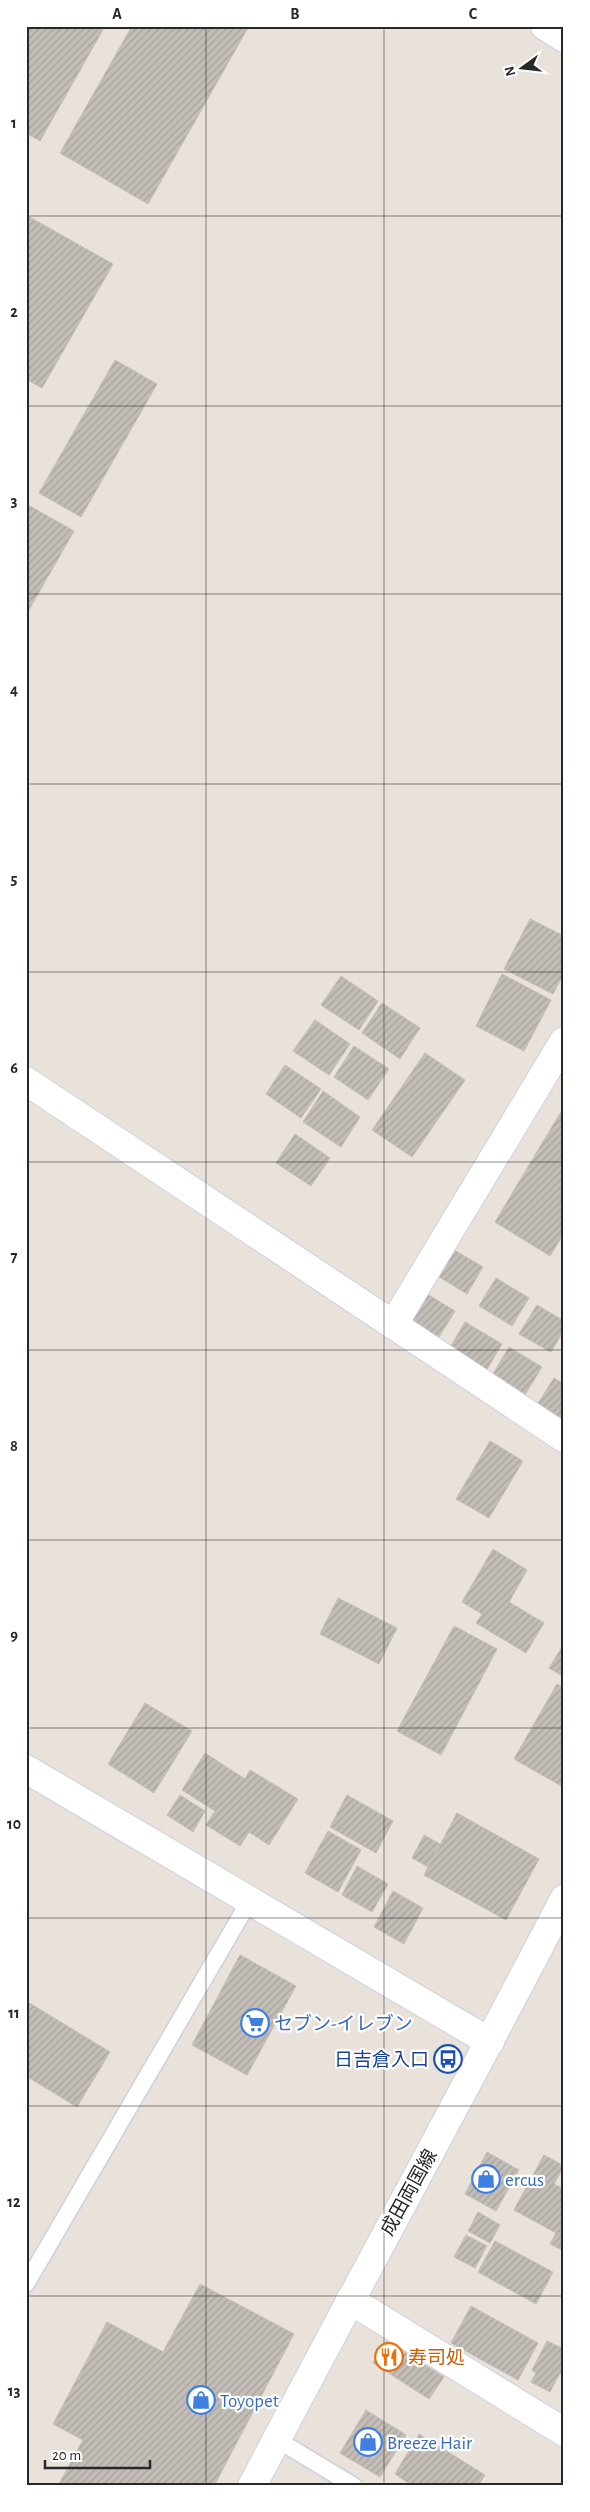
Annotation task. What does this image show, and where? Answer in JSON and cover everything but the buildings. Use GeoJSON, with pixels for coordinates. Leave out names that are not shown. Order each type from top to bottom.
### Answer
{"type":"FeatureCollection","features":[{"type":"Feature","properties":{"kind":"street"},"geometry":{"type":"LineString","coordinates":[[545,26],[564,38]]}},
{"type":"Feature","properties":{"kind":"street"},"geometry":{"type":"LineString","coordinates":[[393,1325],[564,1042]]}},
{"type":"Feature","properties":{"kind":"street"},"geometry":{"type":"LineString","coordinates":[[26,1081],[564,1438]]}},
{"type":"Feature","properties":{"kind":"street"},"geometry":{"type":"LineString","coordinates":[[26,1768],[490,2042]]}},
{"type":"Feature","properties":{"kind":"street","name":"成田両国線"},"geometry":{"type":"LineString","coordinates":[[252,2486],[350,2300],[490,2042],[564,1899]]}},
{"type":"Feature","properties":{"kind":"street"},"geometry":{"type":"LineString","coordinates":[[350,2300],[564,2432]]}},
{"type":"Feature","properties":{"kind":"lane"},"geometry":{"type":"LineString","coordinates":[[26,2284],[250,1900]]}},
{"type":"Feature","properties":{"kind":"lane"},"geometry":{"type":"LineString","coordinates":[[276,2439],[354,2486]]}},
{"type":"Feature","properties":{"kind":"place","name":"セブン-イレブン"},"geometry":{"type":"Point","coordinates":[255,2023]}},
{"type":"Feature","properties":{"kind":"place","name":"日吉倉入口"},"geometry":{"type":"Point","coordinates":[448,2059]}},
{"type":"Feature","properties":{"kind":"place","name":"ercus"},"geometry":{"type":"Point","coordinates":[486,2179]}},
{"type":"Feature","properties":{"kind":"place","name":"寿司処"},"geometry":{"type":"Point","coordinates":[389,2357]}},
{"type":"Feature","properties":{"kind":"place","name":"Toyopet"},"geometry":{"type":"Point","coordinates":[201,2400]}},
{"type":"Feature","properties":{"kind":"place","name":"Breeze Hair"},"geometry":{"type":"Point","coordinates":[368,2442]}}]}
